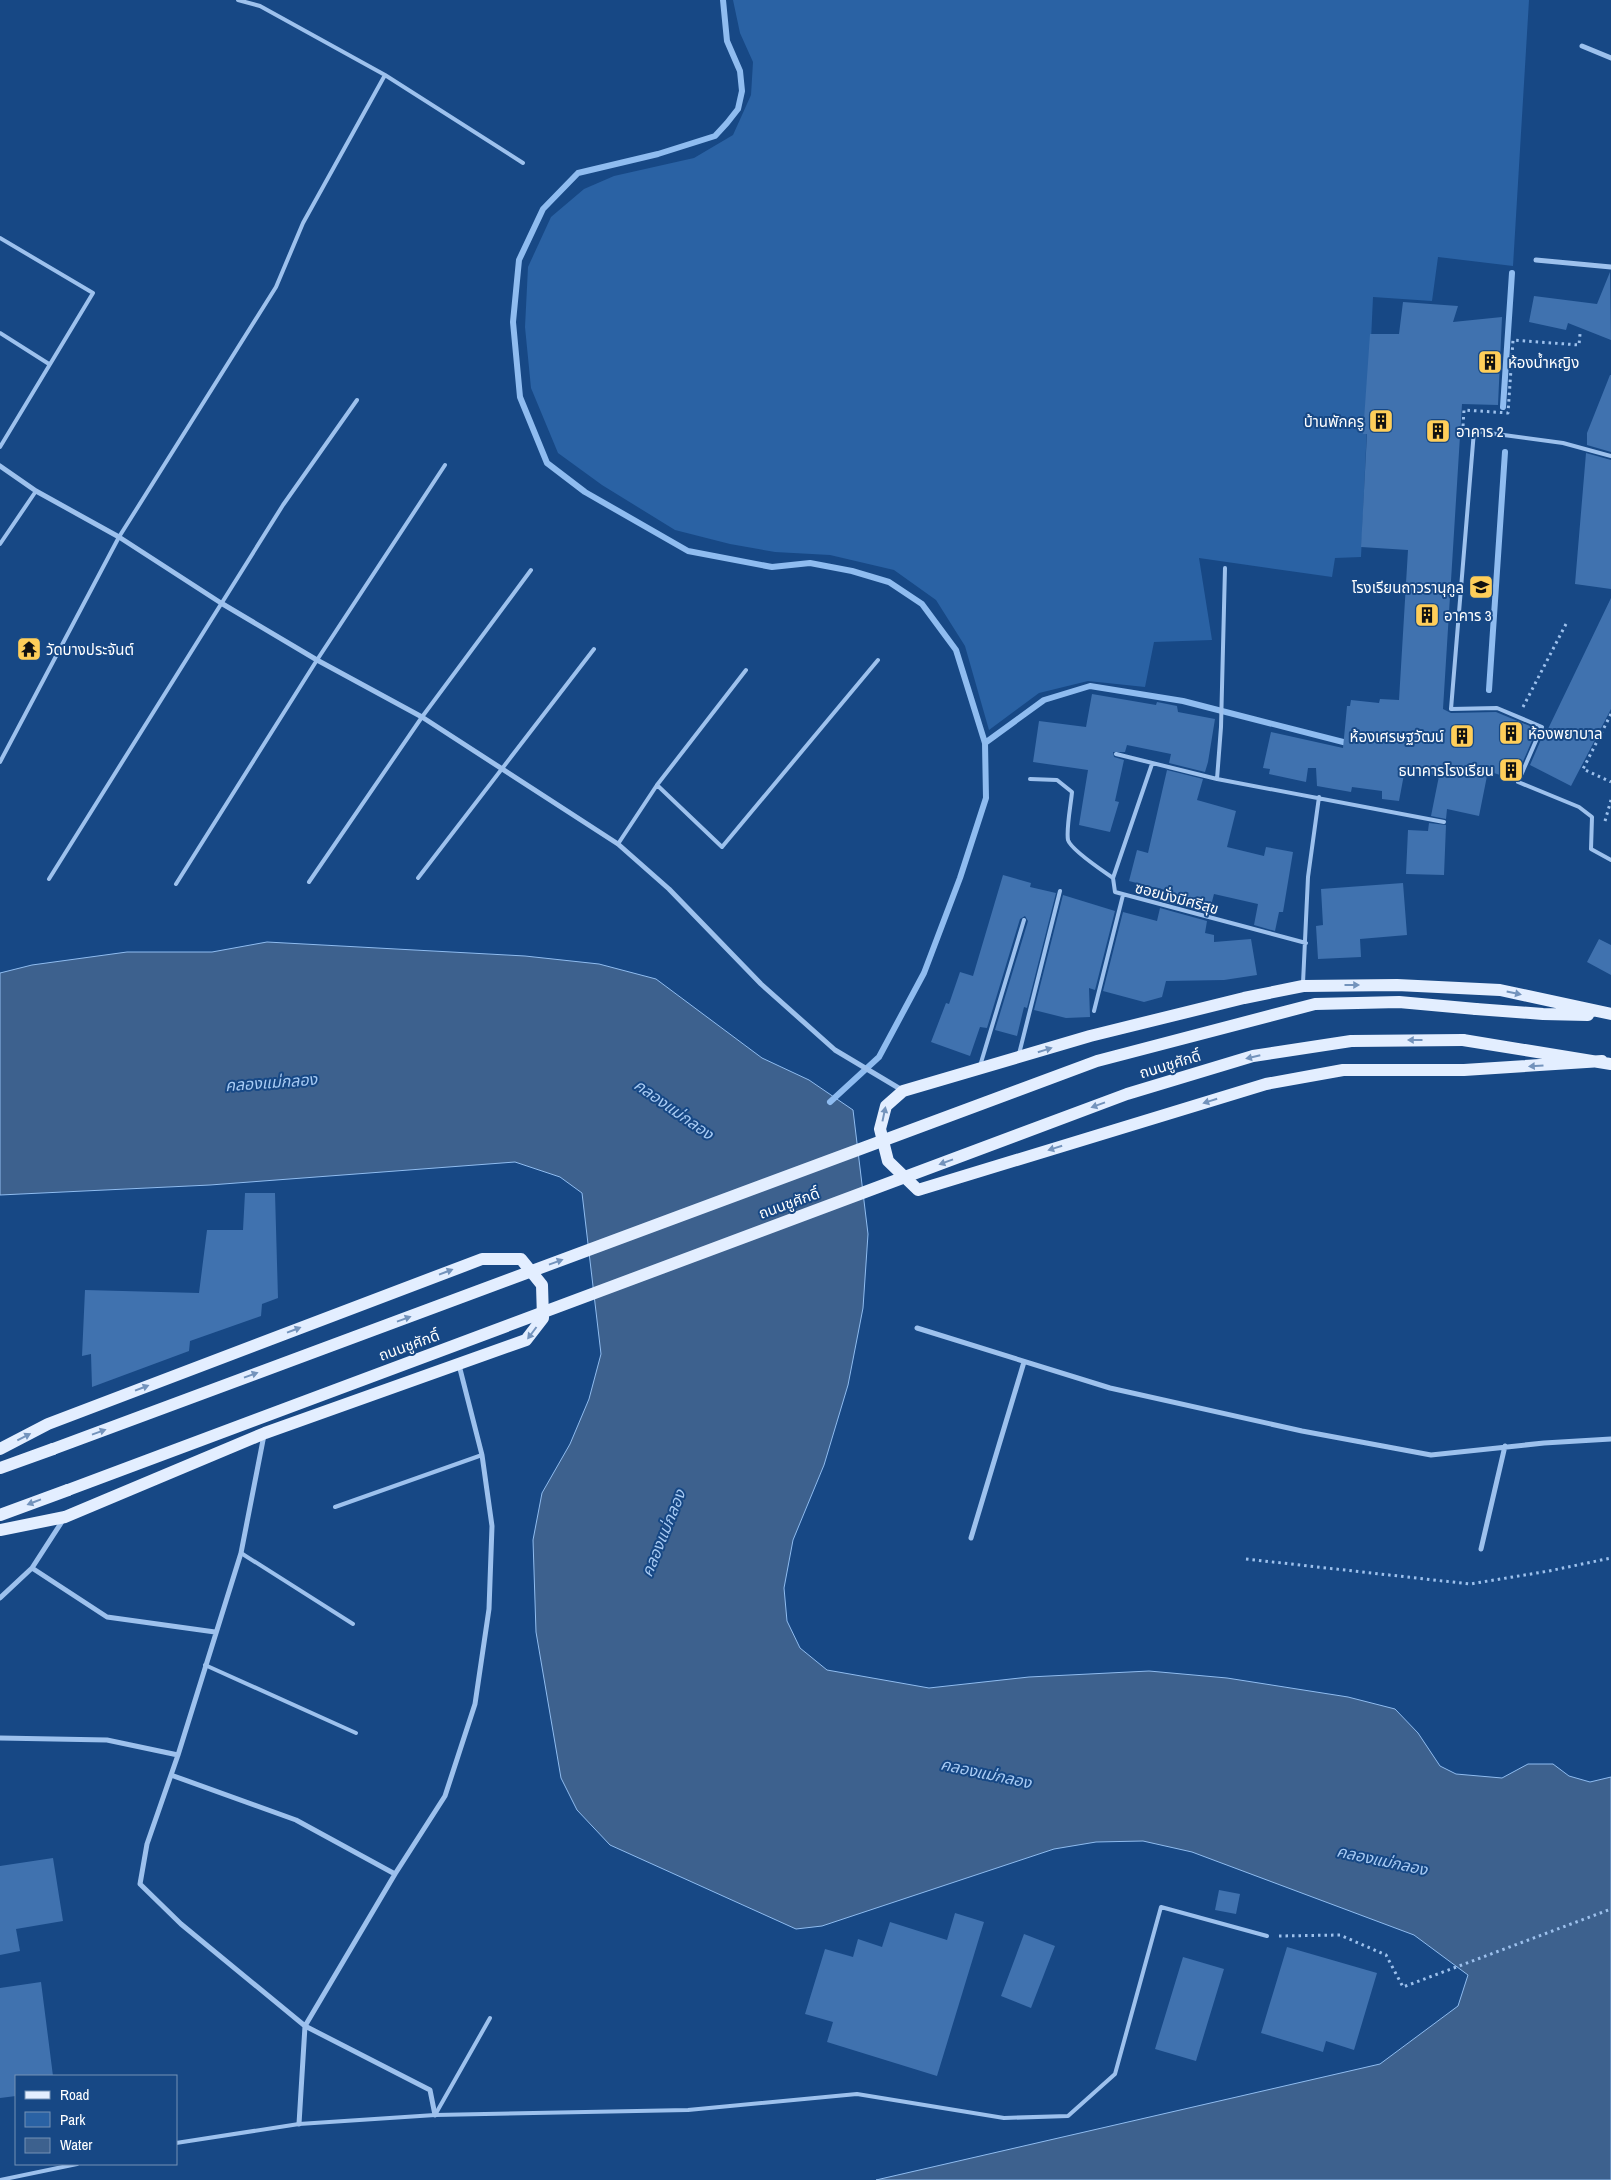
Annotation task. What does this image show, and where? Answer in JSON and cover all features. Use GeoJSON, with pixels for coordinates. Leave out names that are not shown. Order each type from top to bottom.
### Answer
{"type":"FeatureCollection","features":[{"type":"Feature","properties":{"kind":"main road"},"geometry":{"type":"LineString","coordinates":[[1606,1063],[1464,1070],[1343,1070],[1285,1080],[918,1190],[888,1161],[880,1129],[886,1106],[903,1091],[1090,1036],[1244,998],[1303,986],[1397,985],[1500,990],[1611,1014]]}},
{"type":"Feature","properties":{"kind":"main road","name":"ถนนชูศักดิ์"},"geometry":{"type":"LineString","coordinates":[[0,1468],[1097,1061],[1315,1004],[1399,1002],[1543,1014],[1611,1014]]}},
{"type":"Feature","properties":{"kind":"main road","name":"ถนนชูศักดิ์"},"geometry":{"type":"LineString","coordinates":[[0,1515],[1127,1094],[1253,1056],[1351,1041],[1463,1040],[1606,1063]]}},
{"type":"Feature","properties":{"kind":"main road"},"geometry":{"type":"LineString","coordinates":[[0,1449],[48,1424],[482,1258],[521,1260],[542,1285],[543,1318],[526,1340],[265,1433],[65,1517],[0,1530]]}},
{"type":"Feature","properties":{"kind":"street"},"geometry":{"type":"LineString","coordinates":[[1582,46],[1611,58]]}},
{"type":"Feature","properties":{"kind":"street"},"geometry":{"type":"LineString","coordinates":[[1536,260],[1611,267]]}},
{"type":"Feature","properties":{"kind":"street"},"geometry":{"type":"LineString","coordinates":[[0,466],[36,491],[119,537],[221,603],[317,660],[422,717],[618,844],[669,889],[761,984],[836,1050],[882,1080],[903,1091]]}},
{"type":"Feature","properties":{"kind":"street"},"geometry":{"type":"LineString","coordinates":[[917,1328],[1110,1388],[1302,1431],[1431,1455],[1505,1446],[1611,1439]]}},
{"type":"Feature","properties":{"kind":"street"},"geometry":{"type":"LineString","coordinates":[[970,1538],[1024,1362]]}},
{"type":"Feature","properties":{"kind":"street"},"geometry":{"type":"LineString","coordinates":[[299,2124],[305,2026],[395,1874],[445,1796],[475,1704],[489,1609],[492,1526],[482,1455],[458,1364]]}},
{"type":"Feature","properties":{"kind":"street"},"geometry":{"type":"LineString","coordinates":[[265,1433],[241,1553],[178,1755],[147,1844],[140,1884],[180,1924],[305,2026],[430,2090],[435,2115]]}},
{"type":"Feature","properties":{"kind":"street"},"geometry":{"type":"LineString","coordinates":[[1482,1549],[1505,1446]]}},
{"type":"Feature","properties":{"kind":"street"},"geometry":{"type":"LineString","coordinates":[[0,1598],[32,1568],[65,1517]]}},
{"type":"Feature","properties":{"kind":"street"},"geometry":{"type":"LineString","coordinates":[[32,1568],[107,1617],[215,1632]]}},
{"type":"Feature","properties":{"kind":"street"},"geometry":{"type":"LineString","coordinates":[[0,1738],[107,1740],[178,1755]]}},
{"type":"Feature","properties":{"kind":"street"},"geometry":{"type":"LineString","coordinates":[[171,1775],[296,1820],[395,1874]]}},
{"type":"Feature","properties":{"kind":"lane"},"geometry":{"type":"LineString","coordinates":[[238,0],[260,6],[385,75],[523,163]]}},
{"type":"Feature","properties":{"kind":"lane"},"geometry":{"type":"LineString","coordinates":[[0,762],[119,537],[276,287],[303,222],[385,75]]}},
{"type":"Feature","properties":{"kind":"lane"},"geometry":{"type":"LineString","coordinates":[[0,238],[93,293],[0,447]]}},
{"type":"Feature","properties":{"kind":"lane"},"geometry":{"type":"LineString","coordinates":[[0,333],[49,364]]}},
{"type":"Feature","properties":{"kind":"lane"},"geometry":{"type":"LineString","coordinates":[[49,879],[283,505],[357,400]]}},
{"type":"Feature","properties":{"kind":"lane"},"geometry":{"type":"LineString","coordinates":[[1611,456],[1559,442],[1474,431],[1451,709],[1497,708],[1542,727],[1518,782],[1579,808],[1592,817],[1592,849],[1611,860]]}},
{"type":"Feature","properties":{"kind":"lane"},"geometry":{"type":"LineString","coordinates":[[176,884],[317,660],[445,464]]}},
{"type":"Feature","properties":{"kind":"lane"},"geometry":{"type":"LineString","coordinates":[[0,544],[36,491]]}},
{"type":"Feature","properties":{"kind":"lane"},"geometry":{"type":"LineString","coordinates":[[1217,779],[1221,727],[1225,568]]}},
{"type":"Feature","properties":{"kind":"lane"},"geometry":{"type":"LineString","coordinates":[[309,882],[422,717],[531,570]]}},
{"type":"Feature","properties":{"kind":"lane"},"geometry":{"type":"LineString","coordinates":[[418,878],[594,649]]}},
{"type":"Feature","properties":{"kind":"lane"},"geometry":{"type":"LineString","coordinates":[[656,785],[722,848],[878,660]]}},
{"type":"Feature","properties":{"kind":"lane"},"geometry":{"type":"LineString","coordinates":[[618,844],[656,785],[746,670]]}},
{"type":"Feature","properties":{"kind":"lane"},"geometry":{"type":"LineString","coordinates":[[1116,754],[1217,779],[1444,822]]}},
{"type":"Feature","properties":{"kind":"lane"},"geometry":{"type":"LineString","coordinates":[[1030,779],[1056,780],[1072,792],[1068,840],[1074,850],[1113,878],[1152,764]]}},
{"type":"Feature","properties":{"kind":"lane"},"geometry":{"type":"LineString","coordinates":[[1303,986],[1308,876],[1319,797]]}},
{"type":"Feature","properties":{"kind":"lane","name":"ซอยมั่งมีศรีสุข"},"geometry":{"type":"LineString","coordinates":[[1113,878],[1115,892],[1123,895],[1306,943]]}},
{"type":"Feature","properties":{"kind":"lane"},"geometry":{"type":"LineString","coordinates":[[1018,1058],[1060,891]]}},
{"type":"Feature","properties":{"kind":"lane"},"geometry":{"type":"LineString","coordinates":[[1094,1011],[1123,895]]}},
{"type":"Feature","properties":{"kind":"lane"},"geometry":{"type":"LineString","coordinates":[[979,1068],[1024,920]]}},
{"type":"Feature","properties":{"kind":"lane"},"geometry":{"type":"LineString","coordinates":[[335,1507],[482,1455]]}},
{"type":"Feature","properties":{"kind":"lane"},"geometry":{"type":"LineString","coordinates":[[241,1553],[353,1624]]}},
{"type":"Feature","properties":{"kind":"lane"},"geometry":{"type":"LineString","coordinates":[[205,1665],[356,1733]]}},
{"type":"Feature","properties":{"kind":"lane"},"geometry":{"type":"LineString","coordinates":[[178,2143],[299,2124],[435,2115],[688,2110],[857,2094],[1004,2118],[1068,2116],[1116,2074],[1161,1907],[1267,1936]]}},
{"type":"Feature","properties":{"kind":"lane"},"geometry":{"type":"LineString","coordinates":[[435,2115],[490,2018]]}},
{"type":"Feature","properties":{"kind":"lane"},"geometry":{"type":"LineString","coordinates":[[0,2180],[72,2165]]}},
{"type":"Feature","properties":{"kind":"path"},"geometry":{"type":"LineString","coordinates":[[1463,429],[1464,410],[1508,413],[1513,340],[1579,345],[1580,334]]}},
{"type":"Feature","properties":{"kind":"path"},"geometry":{"type":"LineString","coordinates":[[1518,716],[1568,622]]}},
{"type":"Feature","properties":{"kind":"path"},"geometry":{"type":"LineString","coordinates":[[1611,714],[1584,769],[1611,782]]}},
{"type":"Feature","properties":{"kind":"path"},"geometry":{"type":"LineString","coordinates":[[1246,1560],[1470,1584],[1549,1571],[1611,1558]]}},
{"type":"Feature","properties":{"kind":"path"},"geometry":{"type":"LineString","coordinates":[[1267,1936],[1340,1936],[1386,1955],[1403,1986],[1611,1909]]}},
{"type":"Feature","properties":{"kind":"green space"},"geometry":{"type":"Polygon","coordinates":[[[733,0],[1529,0],[1513,266],[1438,257],[1432,301],[1373,297],[1361,557],[1335,558],[1332,577],[1199,558],[1212,640],[1154,642],[1145,687],[1088,681],[1039,693],[989,730],[965,646],[936,600],[894,570],[830,555],[775,552],[730,544],[675,530],[602,485],[558,453],[531,388],[525,327],[528,267],[551,217],[584,189],[614,176],[694,158],[733,135],[751,95],[753,62],[740,33],[733,0]]]}},
{"type":"Feature","properties":{"kind":"water","name":"คลองแม่กลอง"},"geometry":{"type":"Polygon","coordinates":[[[267,942],[525,956],[599,964],[656,979],[762,1058],[809,1080],[853,1110],[868,1234],[863,1308],[848,1385],[824,1465],[793,1540],[784,1588],[787,1621],[800,1648],[827,1670],[929,1688],[1029,1677],[1149,1671],[1227,1678],[1348,1697],[1395,1709],[1418,1733],[1440,1766],[1456,1774],[1502,1778],[1528,1764],[1553,1764],[1569,1776],[1590,1782],[1611,1777],[1611,2180],[876,2180],[1380,2064],[1458,2006],[1468,1975],[1414,1935],[1192,1852],[1143,1841],[1096,1842],[1054,1849],[822,1926],[796,1929],[610,1845],[577,1810],[561,1778],[536,1632],[533,1540],[542,1493],[570,1444],[589,1399],[601,1354],[582,1193],[560,1177],[515,1162],[210,1185],[0,1195],[0,973],[32,965],[127,952],[212,952],[267,942]]]}},
{"type":"Feature","properties":{"kind":"building"},"geometry":{"type":"Polygon","coordinates":[[[1610,272],[1611,340],[1568,323],[1566,330],[1529,322],[1534,296],[1597,304],[1610,272]]]}},
{"type":"Feature","properties":{"kind":"building"},"geometry":{"type":"Polygon","coordinates":[[[1403,302],[1458,306],[1453,322],[1502,317],[1498,405],[1462,404],[1443,709],[1451,713],[1496,712],[1537,729],[1515,780],[1488,771],[1479,816],[1447,809],[1446,819],[1431,816],[1439,776],[1405,769],[1399,801],[1382,799],[1382,791],[1352,787],[1351,792],[1317,786],[1316,768],[1308,768],[1306,782],[1269,774],[1270,769],[1263,768],[1271,732],[1343,748],[1347,706],[1350,706],[1351,700],[1379,703],[1380,699],[1399,700],[1408,550],[1361,547],[1367,434],[1363,434],[1370,334],[1399,334],[1403,302]]]}},
{"type":"Feature","properties":{"kind":"building"},"geometry":{"type":"Polygon","coordinates":[[[1610,375],[1611,452],[1587,445],[1587,433],[1610,375]]]}},
{"type":"Feature","properties":{"kind":"building"},"geometry":{"type":"Polygon","coordinates":[[[1586,453],[1611,460],[1611,589],[1575,584],[1586,453]]]}},
{"type":"Feature","properties":{"kind":"building"},"geometry":{"type":"Polygon","coordinates":[[[1611,598],[1611,709],[1571,786],[1530,765],[1546,728],[1548,729],[1611,598]]]}},
{"type":"Feature","properties":{"kind":"building"},"geometry":{"type":"Polygon","coordinates":[[[1092,694],[1156,705],[1157,702],[1177,706],[1178,712],[1215,719],[1205,772],[1169,763],[1171,754],[1127,745],[1125,752],[1113,752],[1114,757],[1124,760],[1115,801],[1119,802],[1110,832],[1079,825],[1088,770],[1033,762],[1039,721],[1086,727],[1092,694]]]}},
{"type":"Feature","properties":{"kind":"building"},"geometry":{"type":"Polygon","coordinates":[[[1167,770],[1203,779],[1197,800],[1236,811],[1227,847],[1264,856],[1266,847],[1293,852],[1283,912],[1279,912],[1275,931],[1254,925],[1258,904],[1214,894],[1209,913],[1162,901],[1164,890],[1129,881],[1137,850],[1148,853],[1167,770]]]}},
{"type":"Feature","properties":{"kind":"building"},"geometry":{"type":"Polygon","coordinates":[[[1429,823],[1446,825],[1444,875],[1406,874],[1408,830],[1428,831],[1429,823]]]}},
{"type":"Feature","properties":{"kind":"building"},"geometry":{"type":"Polygon","coordinates":[[[1003,875],[1031,883],[1030,887],[1056,893],[1027,1008],[1024,1007],[1017,1036],[995,1030],[1028,921],[1025,916],[1020,919],[987,1028],[980,1027],[970,1056],[931,1042],[946,1003],[949,1004],[960,972],[973,976],[1003,875]]]}},
{"type":"Feature","properties":{"kind":"building"},"geometry":{"type":"Polygon","coordinates":[[[1403,883],[1407,935],[1360,939],[1361,957],[1318,959],[1316,926],[1323,925],[1321,889],[1403,883]]]}},
{"type":"Feature","properties":{"kind":"building"},"geometry":{"type":"Polygon","coordinates":[[[1063,895],[1115,911],[1095,990],[1089,988],[1090,1017],[1066,1018],[1034,1010],[1063,895]]]}},
{"type":"Feature","properties":{"kind":"building"},"geometry":{"type":"Polygon","coordinates":[[[1160,908],[1207,921],[1205,933],[1214,935],[1214,942],[1251,939],[1257,975],[1224,980],[1166,981],[1162,997],[1144,1002],[1103,991],[1123,912],[1157,921],[1160,908]]]}},
{"type":"Feature","properties":{"kind":"building"},"geometry":{"type":"Polygon","coordinates":[[[1599,939],[1611,945],[1611,975],[1587,962],[1599,939]]]}},
{"type":"Feature","properties":{"kind":"building"},"geometry":{"type":"Polygon","coordinates":[[[245,1193],[275,1193],[278,1298],[262,1304],[261,1316],[190,1341],[189,1351],[92,1387],[91,1354],[82,1356],[85,1290],[199,1293],[207,1230],[243,1230],[245,1193]]]}},
{"type":"Feature","properties":{"kind":"building"},"geometry":{"type":"Polygon","coordinates":[[[53,1858],[63,1921],[16,1929],[20,1951],[0,1955],[0,1866],[53,1858]]]}},
{"type":"Feature","properties":{"kind":"building"},"geometry":{"type":"Polygon","coordinates":[[[1219,1890],[1240,1894],[1236,1914],[1215,1910],[1219,1890]]]}},
{"type":"Feature","properties":{"kind":"building"},"geometry":{"type":"Polygon","coordinates":[[[955,1913],[984,1922],[937,2076],[827,2042],[833,2022],[805,2014],[825,1949],[853,1957],[858,1939],[882,1947],[890,1922],[947,1940],[955,1913]]]}},
{"type":"Feature","properties":{"kind":"building"},"geometry":{"type":"Polygon","coordinates":[[[1024,1934],[1055,1946],[1031,2008],[1001,1996],[1024,1934]]]}},
{"type":"Feature","properties":{"kind":"building"},"geometry":{"type":"Polygon","coordinates":[[[1287,1947],[1377,1973],[1354,2050],[1326,2041],[1323,2052],[1261,2033],[1287,1947]]]}},
{"type":"Feature","properties":{"kind":"building"},"geometry":{"type":"Polygon","coordinates":[[[1183,1957],[1224,1969],[1196,2061],[1155,2049],[1183,1957]]]}},
{"type":"Feature","properties":{"kind":"building"},"geometry":{"type":"Polygon","coordinates":[[[41,1982],[53,2075],[15,2075],[15,2096],[0,2098],[0,1988],[41,1982]]]}},
{"type":"Feature","properties":{"kind":"waterway"},"geometry":{"type":"LineString","coordinates":[[723,0],[727,41],[740,71],[742,91],[738,109],[727,123],[715,136],[658,154],[578,173],[543,209],[519,260],[513,322],[520,397],[547,463],[585,492],[688,551],[772,567],[810,563],[852,571],[889,582],[922,604],[956,650],[985,743],[986,798],[960,878],[924,973],[879,1057],[830,1102]]}},
{"type":"Feature","properties":{"kind":"waterway"},"geometry":{"type":"LineString","coordinates":[[1503,407],[1512,273]]}},
{"type":"Feature","properties":{"kind":"waterway"},"geometry":{"type":"LineString","coordinates":[[1489,690],[1505,452]]}},
{"type":"Feature","properties":{"kind":"waterway"},"geometry":{"type":"LineString","coordinates":[[985,743],[1044,700],[1090,686],[1183,701],[1351,744]]}},
{"type":"Feature","properties":{"kind":"place","name":"ห้องน้ำหญิง"},"geometry":{"type":"Point","coordinates":[1490,362]}},
{"type":"Feature","properties":{"kind":"place","name":"บ้านพักครู"},"geometry":{"type":"Point","coordinates":[1381,421]}},
{"type":"Feature","properties":{"kind":"place","name":"อาคาร 2"},"geometry":{"type":"Point","coordinates":[1438,431]}},
{"type":"Feature","properties":{"kind":"place","name":"โรงเรียนถาวรานุกูล"},"geometry":{"type":"Point","coordinates":[1481,587]}},
{"type":"Feature","properties":{"kind":"place","name":"อาคาร 3"},"geometry":{"type":"Point","coordinates":[1427,615]}},
{"type":"Feature","properties":{"kind":"place","name":"วัดบางประจันต์"},"geometry":{"type":"Point","coordinates":[29,649]}},
{"type":"Feature","properties":{"kind":"place","name":"ห้องพยาบาล"},"geometry":{"type":"Point","coordinates":[1511,733]}},
{"type":"Feature","properties":{"kind":"place","name":"ห้องเศรษฐวัฒน์"},"geometry":{"type":"Point","coordinates":[1462,736]}},
{"type":"Feature","properties":{"kind":"place","name":"ธนาคารโรงเรียน"},"geometry":{"type":"Point","coordinates":[1511,770]}}]}
